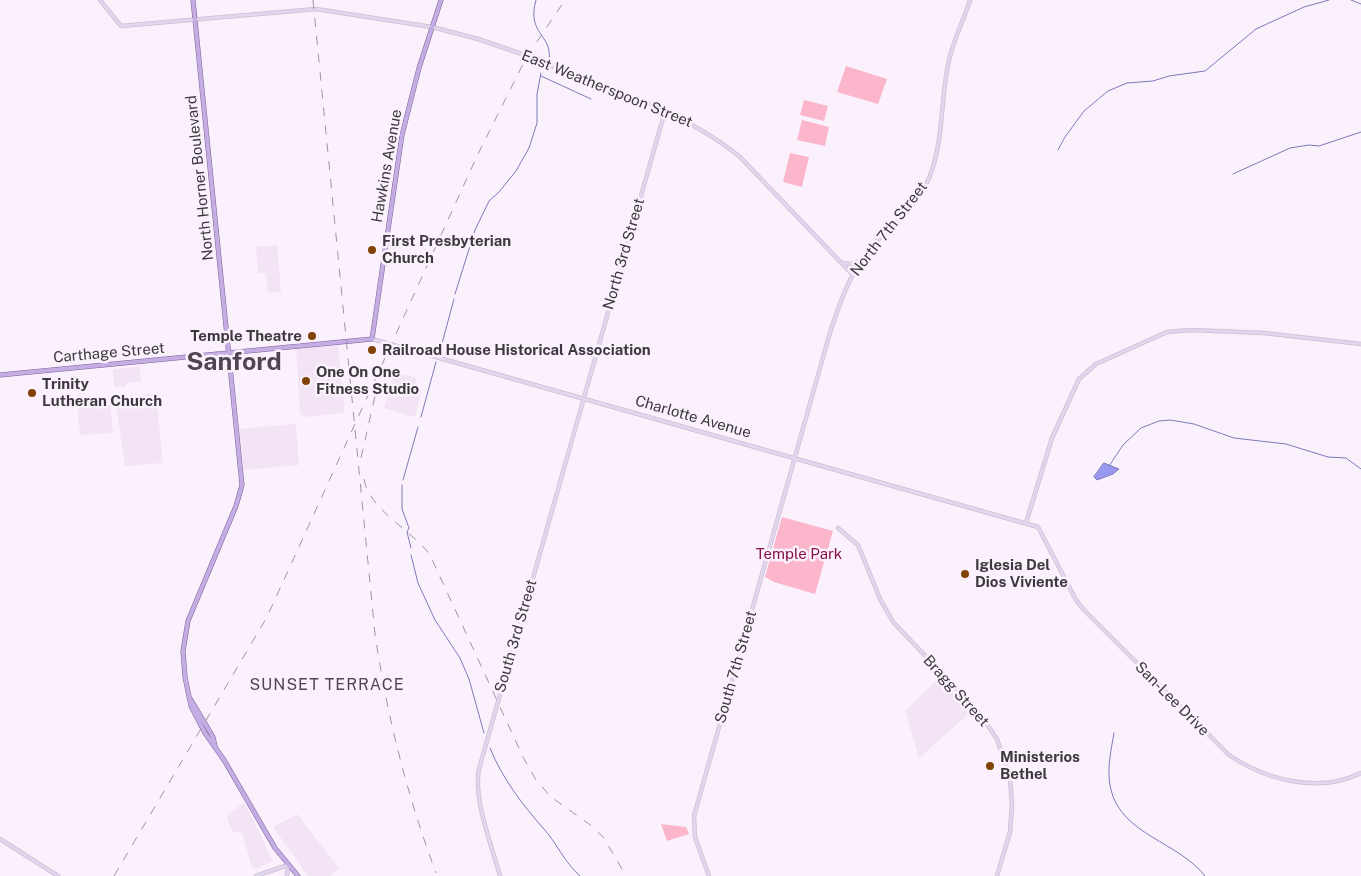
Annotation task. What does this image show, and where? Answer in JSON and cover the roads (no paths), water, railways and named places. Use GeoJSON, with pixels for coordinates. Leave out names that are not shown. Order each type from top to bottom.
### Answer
{"type":"FeatureCollection","features":[{"type":"Feature","properties":{"kind":"main road","name":"North Horner Boulevard"},"geometry":{"type":"LineString","coordinates":[[193,0],[242,486],[240,498],[193,607],[186,630],[184,667],[191,706],[200,725],[215,746],[275,848],[298,876]]}},
{"type":"Feature","properties":{"kind":"main road","name":"Hawkins Avenue"},"geometry":{"type":"LineString","coordinates":[[372,339],[402,135],[418,68],[441,0]]}},
{"type":"Feature","properties":{"kind":"main road","name":"Charlotte Avenue"},"geometry":{"type":"LineString","coordinates":[[340,343],[372,339]]}},
{"type":"Feature","properties":{"kind":"main road","name":"Carthage Street"},"geometry":{"type":"LineString","coordinates":[[0,375],[340,343]]}},
{"type":"Feature","properties":{"kind":"street","name":"East Weatherspoon Street"},"geometry":{"type":"LineString","coordinates":[[100,0],[120,26],[306,9],[432,27],[478,39],[519,53],[665,111],[697,126],[740,157],[852,274]]}},
{"type":"Feature","properties":{"kind":"street","name":"North 7th Street"},"geometry":{"type":"LineString","coordinates":[[795,458],[837,309],[852,274],[877,240],[914,203],[925,187],[937,151],[948,62],[970,0]]}},
{"type":"Feature","properties":{"kind":"street","name":"North 3rd Street"},"geometry":{"type":"LineString","coordinates":[[584,398],[665,111]]}},
{"type":"Feature","properties":{"kind":"street"},"geometry":{"type":"LineString","coordinates":[[841,262],[851,264],[861,260]]}},
{"type":"Feature","properties":{"kind":"street"},"geometry":{"type":"LineString","coordinates":[[1026,523],[1050,444],[1080,379],[1088,370],[1110,357],[1167,332],[1191,330],[1264,333],[1361,344]]}},
{"type":"Feature","properties":{"kind":"street","name":"Charlotte Avenue"},"geometry":{"type":"LineString","coordinates":[[372,339],[1038,527]]}},
{"type":"Feature","properties":{"kind":"street","name":"South 3rd Street"},"geometry":{"type":"LineString","coordinates":[[500,876],[480,800],[478,776],[584,398]]}},
{"type":"Feature","properties":{"kind":"street","name":"South 7th Street"},"geometry":{"type":"LineString","coordinates":[[709,876],[694,834],[694,816],[795,458]]}},
{"type":"Feature","properties":{"kind":"street","name":"San-Lee Drive"},"geometry":{"type":"LineString","coordinates":[[1038,527],[1076,600],[1084,610],[1228,755],[1257,770],[1305,783],[1333,783],[1361,773]]}},
{"type":"Feature","properties":{"kind":"street","name":"Bragg Street"},"geometry":{"type":"LineString","coordinates":[[838,528],[858,545],[878,595],[893,622],[977,710],[990,727],[1001,748],[1010,778],[1012,814],[1008,841],[997,876]]}},
{"type":"Feature","properties":{"kind":"street"},"geometry":{"type":"LineString","coordinates":[[0,839],[58,876]]}},
{"type":"Feature","properties":{"kind":"street"},"geometry":{"type":"LineString","coordinates":[[256,876],[288,865],[287,876]]}},
{"type":"Feature","properties":{"kind":"waterway"},"geometry":{"type":"LineString","coordinates":[[536,0],[534,20],[547,45],[549,60]]}},
{"type":"Feature","properties":{"kind":"waterway"},"geometry":{"type":"LineString","coordinates":[[1058,150],[1084,111],[1108,91],[1127,83],[1153,81],[1169,76],[1205,71],[1256,29],[1304,7],[1329,0]]}},
{"type":"Feature","properties":{"kind":"waterway"},"geometry":{"type":"LineString","coordinates":[[1351,0],[1361,4]]}},
{"type":"Feature","properties":{"kind":"waterway"},"geometry":{"type":"LineString","coordinates":[[455,294],[475,230],[489,201],[516,171],[529,148],[537,123],[537,94],[541,73]]}},
{"type":"Feature","properties":{"kind":"waterway"},"geometry":{"type":"LineString","coordinates":[[541,76],[591,99]]}},
{"type":"Feature","properties":{"kind":"waterway"},"geometry":{"type":"LineString","coordinates":[[1233,174],[1290,148],[1309,145],[1319,146],[1361,132]]}},
{"type":"Feature","properties":{"kind":"waterway"},"geometry":{"type":"LineString","coordinates":[[440,351],[454,299]]}},
{"type":"Feature","properties":{"kind":"waterway"},"geometry":{"type":"LineString","coordinates":[[421,417],[436,362]]}},
{"type":"Feature","properties":{"kind":"waterway"},"geometry":{"type":"LineString","coordinates":[[1109,466],[1123,445],[1141,428],[1159,421],[1170,420],[1194,424],[1234,438],[1286,444],[1328,457],[1346,458],[1361,469]]}},
{"type":"Feature","properties":{"kind":"waterway"},"geometry":{"type":"LineString","coordinates":[[403,480],[418,427]]}},
{"type":"Feature","properties":{"kind":"waterway"},"geometry":{"type":"LineString","coordinates":[[402,485],[402,509],[409,528],[407,532],[411,548]]}},
{"type":"Feature","properties":{"kind":"waterway"},"geometry":{"type":"LineString","coordinates":[[411,555],[418,583],[435,620],[460,658],[469,679],[484,733]]}},
{"type":"Feature","properties":{"kind":"waterway"},"geometry":{"type":"LineString","coordinates":[[1114,733],[1109,776],[1111,790],[1117,805],[1127,818],[1139,828],[1194,864],[1205,876]]}},
{"type":"Feature","properties":{"kind":"waterway"},"geometry":{"type":"LineString","coordinates":[[490,748],[500,770],[513,790],[548,834],[569,865],[580,876]]}},
{"type":"Feature","properties":{"kind":"railway"},"geometry":{"type":"LineString","coordinates":[[313,0],[375,634],[399,755],[436,873]]}},
{"type":"Feature","properties":{"kind":"railway"},"geometry":{"type":"LineString","coordinates":[[114,876],[267,617],[478,154],[526,58],[565,0]]}},
{"type":"Feature","properties":{"kind":"railway"},"geometry":{"type":"LineString","coordinates":[[361,458],[377,387]]}},
{"type":"Feature","properties":{"kind":"railway"},"geometry":{"type":"LineString","coordinates":[[364,479],[368,490],[382,510],[430,555],[524,759],[536,780],[551,797],[589,824],[604,838],[626,876]]}},
{"type":"Feature","properties":{"kind":"place","name":"First Presbyterian Church"},"geometry":{"type":"Point","coordinates":[372,250]}},
{"type":"Feature","properties":{"kind":"place","name":"Temple Theatre"},"geometry":{"type":"Point","coordinates":[312,336]}},
{"type":"Feature","properties":{"kind":"place","name":"Railroad House Historical Association"},"geometry":{"type":"Point","coordinates":[372,350]}},
{"type":"Feature","properties":{"kind":"place","name":"One On One Fitness Studio"},"geometry":{"type":"Point","coordinates":[306,381]}},
{"type":"Feature","properties":{"kind":"place","name":"Trinity Lutheran Church"},"geometry":{"type":"Point","coordinates":[32,393]}},
{"type":"Feature","properties":{"kind":"place","name":"Iglesia Del Dios Viviente"},"geometry":{"type":"Point","coordinates":[965,574]}},
{"type":"Feature","properties":{"kind":"place","name":"Ministerios Bethel"},"geometry":{"type":"Point","coordinates":[990,766]}},
{"type":"Feature","properties":{"kind":"district","name":"Sanford"},"geometry":{"type":"Point","coordinates":[234,362]}},
{"type":"Feature","properties":{"kind":"district","name":"SUNSET TERRACE"},"geometry":{"type":"Point","coordinates":[327,685]}},
{"type":"Feature","properties":{"kind":"park label","name":"Temple Park"},"geometry":{"type":"Point","coordinates":[799,554]}}]}
